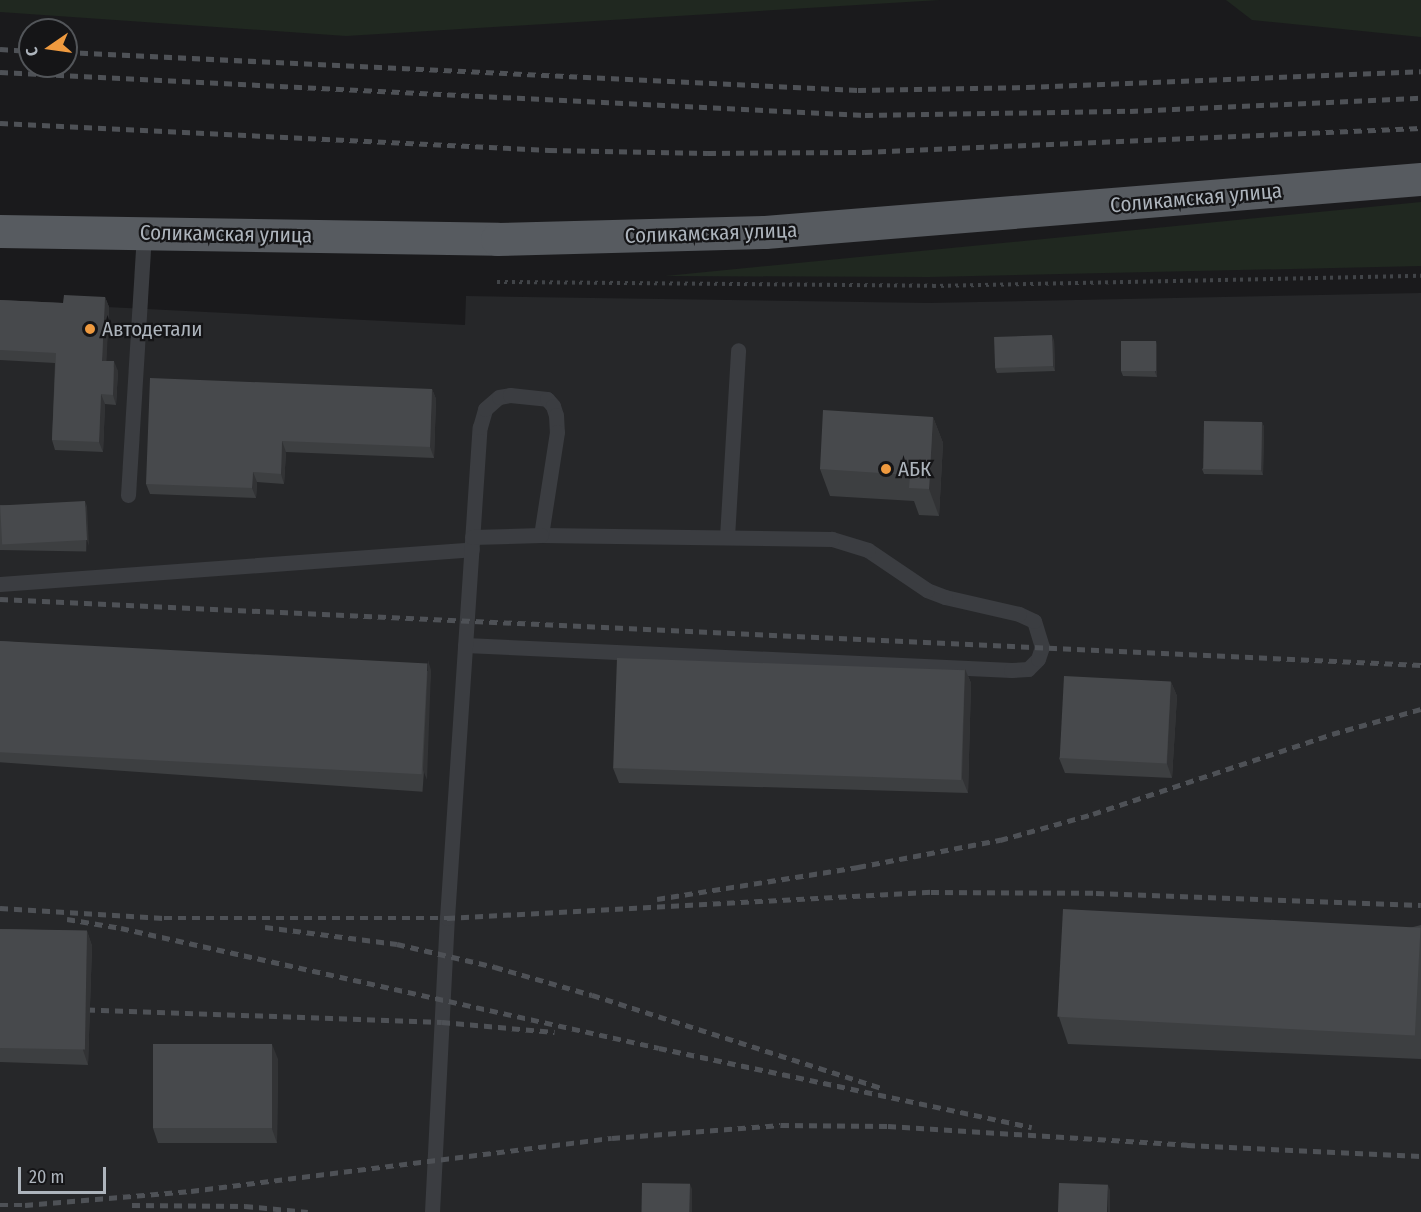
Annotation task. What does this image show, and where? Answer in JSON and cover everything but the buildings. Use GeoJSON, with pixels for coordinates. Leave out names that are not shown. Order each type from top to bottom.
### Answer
{"type":"FeatureCollection","features":[{"type":"Feature","properties":{"kind":"main road","name":"Соликамская улица"},"geometry":{"type":"LineString","coordinates":[[0,231],[497,239],[765,232],[1421,179]]}},
{"type":"Feature","properties":{"kind":"lane"},"geometry":{"type":"LineString","coordinates":[[128,495],[144,232]]}},
{"type":"Feature","properties":{"kind":"lane"},"geometry":{"type":"LineString","coordinates":[[727,537],[738,350]]}},
{"type":"Feature","properties":{"kind":"lane"},"geometry":{"type":"LineString","coordinates":[[432,1212],[465,645],[481,418],[490,402],[510,395],[541,397],[553,406],[556,415],[557,432],[541,535]]}},
{"type":"Feature","properties":{"kind":"lane"},"geometry":{"type":"LineString","coordinates":[[0,584],[541,535],[832,539],[868,550],[936,593],[966,603],[1019,614],[1034,621],[1042,647],[1038,659],[1028,669],[1011,670],[465,645]]}},
{"type":"Feature","properties":{"kind":"path"},"geometry":{"type":"LineString","coordinates":[[497,282],[933,286],[1421,276]]}},
{"type":"Feature","properties":{"kind":"shaded area"},"geometry":{"type":"Polygon","coordinates":[[[0,0],[940,0],[346,36],[0,12],[0,0]]]}},
{"type":"Feature","properties":{"kind":"shaded area"},"geometry":{"type":"Polygon","coordinates":[[[1226,0],[1421,0],[1421,37],[1252,20],[1226,0]]]}},
{"type":"Feature","properties":{"kind":"shaded area"},"geometry":{"type":"Polygon","coordinates":[[[1421,202],[1421,266],[929,277],[665,276],[1421,202]]]}},
{"type":"Feature","properties":{"kind":"shaded area"},"geometry":{"type":"Polygon","coordinates":[[[1421,293],[1421,1212],[0,1212],[0,310],[67,305],[465,325],[466,296],[929,303],[1421,293]]]}},
{"type":"Feature","properties":{"kind":"railway"},"geometry":{"type":"LineString","coordinates":[[0,49],[18,50]]}},
{"type":"Feature","properties":{"kind":"railway"},"geometry":{"type":"LineString","coordinates":[[78,53],[858,90],[1027,87],[1421,71]]}},
{"type":"Feature","properties":{"kind":"railway"},"geometry":{"type":"LineString","coordinates":[[0,72],[865,115],[1130,111],[1421,98]]}},
{"type":"Feature","properties":{"kind":"railway"},"geometry":{"type":"LineString","coordinates":[[0,123],[549,150],[708,153],[864,152],[1421,128]]}},
{"type":"Feature","properties":{"kind":"railway"},"geometry":{"type":"LineString","coordinates":[[0,599],[1421,665]]}},
{"type":"Feature","properties":{"kind":"railway"},"geometry":{"type":"LineString","coordinates":[[657,899],[858,867],[1000,840],[1093,814],[1332,734],[1421,709]]}},
{"type":"Feature","properties":{"kind":"railway"},"geometry":{"type":"LineString","coordinates":[[0,908],[164,918],[447,918],[931,892],[1096,893],[1421,905]]}},
{"type":"Feature","properties":{"kind":"railway"},"geometry":{"type":"LineString","coordinates":[[67,919],[121,928],[659,1048],[1032,1127]]}},
{"type":"Feature","properties":{"kind":"railway"},"geometry":{"type":"LineString","coordinates":[[265,927],[397,944],[495,967],[592,995],[884,1089]]}},
{"type":"Feature","properties":{"kind":"railway"},"geometry":{"type":"LineString","coordinates":[[73,1009],[442,1022],[555,1032]]}},
{"type":"Feature","properties":{"kind":"railway"},"geometry":{"type":"LineString","coordinates":[[25,1205],[191,1191],[612,1138],[781,1125],[888,1126],[1187,1145],[1421,1156]]}},
{"type":"Feature","properties":{"kind":"railway"},"geometry":{"type":"LineString","coordinates":[[0,1205],[33,1205]]}},
{"type":"Feature","properties":{"kind":"railway"},"geometry":{"type":"LineString","coordinates":[[132,1205],[245,1206],[308,1212]]}},
{"type":"Feature","properties":{"kind":"place","name":"Автодетали"},"geometry":{"type":"Point","coordinates":[90,329]}},
{"type":"Feature","properties":{"kind":"place","name":"АБК"},"geometry":{"type":"Point","coordinates":[886,469]}}]}
